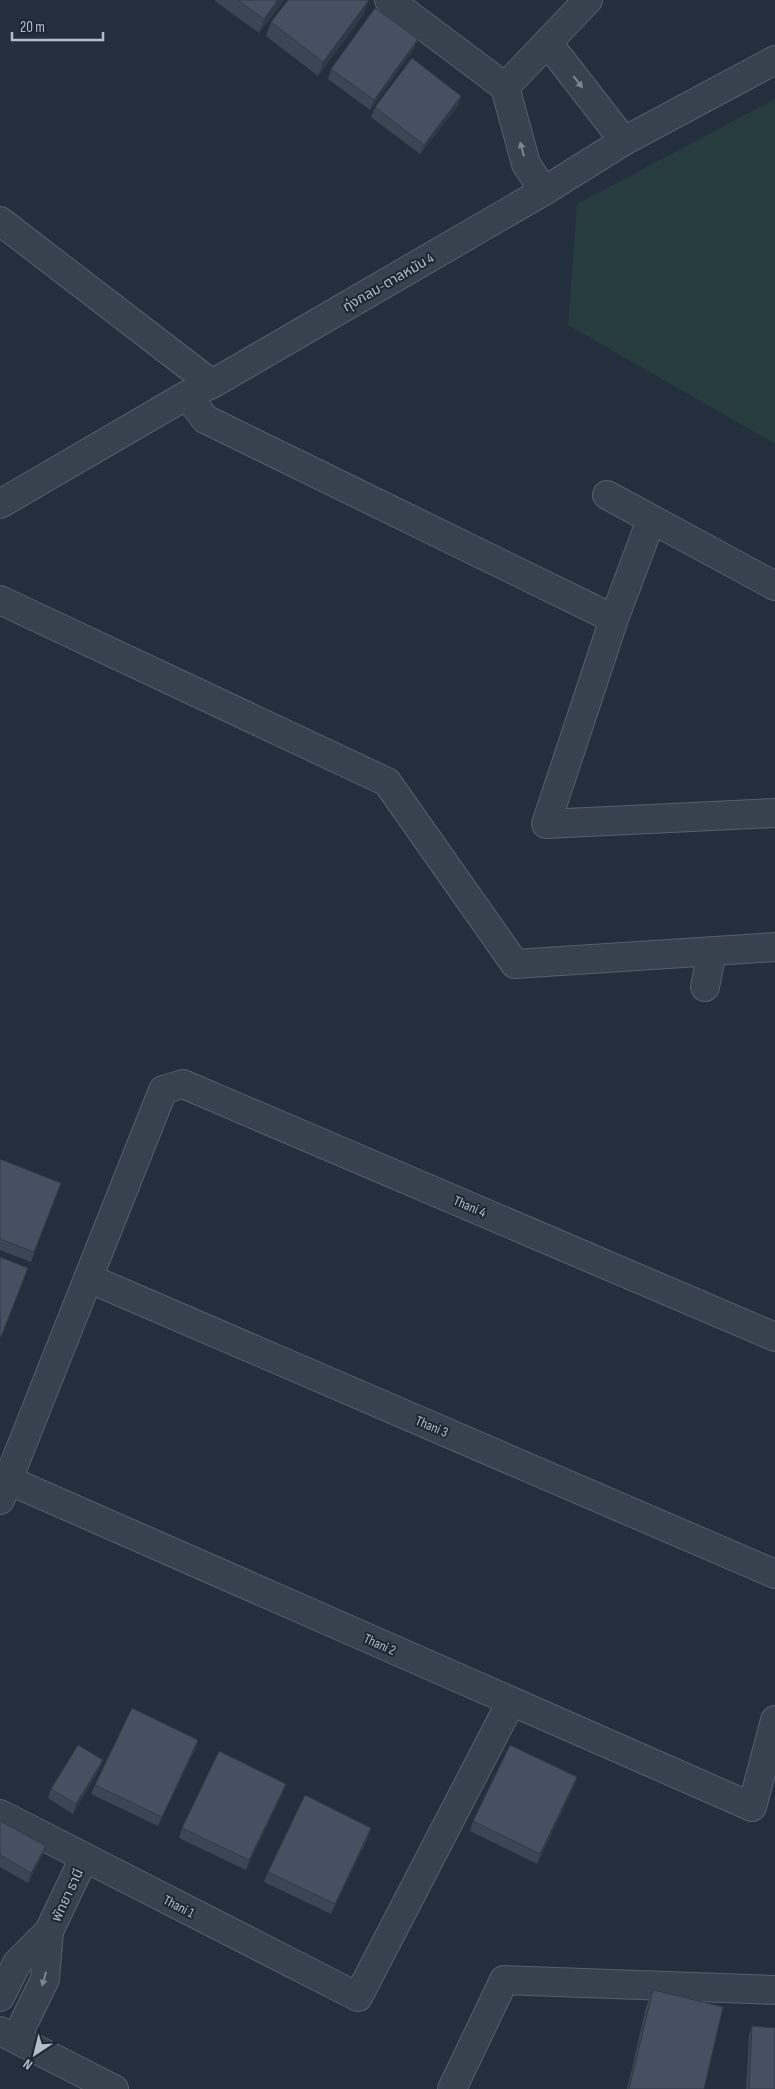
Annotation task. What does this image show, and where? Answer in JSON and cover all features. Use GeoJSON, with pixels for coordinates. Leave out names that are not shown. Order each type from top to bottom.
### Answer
{"type":"FeatureCollection","features":[{"type":"Feature","properties":{"kind":"street"},"geometry":{"type":"LineString","coordinates":[[389,0],[505,87],[526,164],[544,191]]}},
{"type":"Feature","properties":{"kind":"street"},"geometry":{"type":"LineString","coordinates":[[505,87],[588,0]]}},
{"type":"Feature","properties":{"kind":"street"},"geometry":{"type":"LineString","coordinates":[[548,43],[624,141]]}},
{"type":"Feature","properties":{"kind":"street","name":"ทุ่งกลม-ตาลหมัน 4"},"geometry":{"type":"LineString","coordinates":[[0,504],[187,395],[212,384],[544,191],[624,141],[775,60]]}},
{"type":"Feature","properties":{"kind":"street"},"geometry":{"type":"LineString","coordinates":[[0,221],[212,384]]}},
{"type":"Feature","properties":{"kind":"street"},"geometry":{"type":"LineString","coordinates":[[187,395],[206,419],[614,618]]}},
{"type":"Feature","properties":{"kind":"street"},"geometry":{"type":"LineString","coordinates":[[607,495],[775,586]]}},
{"type":"Feature","properties":{"kind":"street"},"geometry":{"type":"LineString","coordinates":[[652,520],[614,618],[546,824],[775,813]]}},
{"type":"Feature","properties":{"kind":"street"},"geometry":{"type":"LineString","coordinates":[[0,600],[387,782],[515,964],[775,948]]}},
{"type":"Feature","properties":{"kind":"street"},"geometry":{"type":"LineString","coordinates":[[705,987],[712,951]]}},
{"type":"Feature","properties":{"kind":"street","name":"Thani 4"},"geometry":{"type":"LineString","coordinates":[[88,1278],[163,1090],[183,1084],[775,1337]]}},
{"type":"Feature","properties":{"kind":"street"},"geometry":{"type":"LineString","coordinates":[[4,1490],[88,1278]]}},
{"type":"Feature","properties":{"kind":"street","name":"Thani 3"},"geometry":{"type":"LineString","coordinates":[[88,1278],[775,1574]]}},
{"type":"Feature","properties":{"kind":"street","name":"Thani 2"},"geometry":{"type":"LineString","coordinates":[[4,1490],[511,1702],[752,1807],[775,1720]]}},
{"type":"Feature","properties":{"kind":"street","name":"Thani 1"},"geometry":{"type":"LineString","coordinates":[[0,1814],[358,1997],[511,1702]]}},
{"type":"Feature","properties":{"kind":"street","name":"พัทยา ธานี"},"geometry":{"type":"LineString","coordinates":[[0,1997],[17,1963],[49,1931],[84,1858]]}},
{"type":"Feature","properties":{"kind":"street","name":"พัทยา ธานี"},"geometry":{"type":"LineString","coordinates":[[8,2035],[45,1979],[49,1931]]}},
{"type":"Feature","properties":{"kind":"street"},"geometry":{"type":"LineString","coordinates":[[452,2089],[504,1980],[775,1990]]}},
{"type":"Feature","properties":{"kind":"street"},"geometry":{"type":"LineString","coordinates":[[8,2035],[114,2089]]}},
{"type":"Feature","properties":{"kind":"green space"},"geometry":{"type":"Polygon","coordinates":[[[775,99],[775,444],[568,325],[577,204],[775,99]]]}},
{"type":"Feature","properties":{"kind":"building"},"geometry":{"type":"Polygon","coordinates":[[[238,0],[278,0],[264,19],[238,0]]]}},
{"type":"Feature","properties":{"kind":"building"},"geometry":{"type":"Polygon","coordinates":[[[288,0],[369,0],[323,62],[271,22],[288,0]]]}},
{"type":"Feature","properties":{"kind":"building"},"geometry":{"type":"Polygon","coordinates":[[[375,8],[418,39],[374,100],[331,69],[375,8]]]}},
{"type":"Feature","properties":{"kind":"building"},"geometry":{"type":"Polygon","coordinates":[[[412,58],[461,96],[424,145],[375,107],[412,58]]]}},
{"type":"Feature","properties":{"kind":"building"},"geometry":{"type":"Polygon","coordinates":[[[0,1159],[61,1183],[34,1252],[0,1239],[0,1159]]]}},
{"type":"Feature","properties":{"kind":"building"},"geometry":{"type":"Polygon","coordinates":[[[0,1257],[28,1268],[1,1337],[0,1336],[0,1257]]]}},
{"type":"Feature","properties":{"kind":"building"},"geometry":{"type":"Polygon","coordinates":[[[132,1708],[198,1740],[162,1817],[95,1785],[132,1708]]]}},
{"type":"Feature","properties":{"kind":"building"},"geometry":{"type":"Polygon","coordinates":[[[78,1745],[103,1760],[76,1804],[51,1789],[78,1745]]]}},
{"type":"Feature","properties":{"kind":"building"},"geometry":{"type":"Polygon","coordinates":[[[510,1745],[577,1777],[540,1854],[473,1821],[510,1745]]]}},
{"type":"Feature","properties":{"kind":"building"},"geometry":{"type":"Polygon","coordinates":[[[219,1751],[286,1784],[249,1860],[182,1828],[219,1751]]]}},
{"type":"Feature","properties":{"kind":"building"},"geometry":{"type":"Polygon","coordinates":[[[305,1795],[371,1828],[335,1904],[268,1872],[305,1795]]]}},
{"type":"Feature","properties":{"kind":"building"},"geometry":{"type":"Polygon","coordinates":[[[0,1821],[46,1846],[31,1873],[0,1855],[0,1821]]]}},
{"type":"Feature","properties":{"kind":"building"},"geometry":{"type":"Polygon","coordinates":[[[653,1990],[723,2007],[704,2089],[629,2089],[653,1990]]]}},
{"type":"Feature","properties":{"kind":"building"},"geometry":{"type":"Polygon","coordinates":[[[752,2026],[775,2028],[775,2089],[749,2089],[752,2026]]]}}]}
